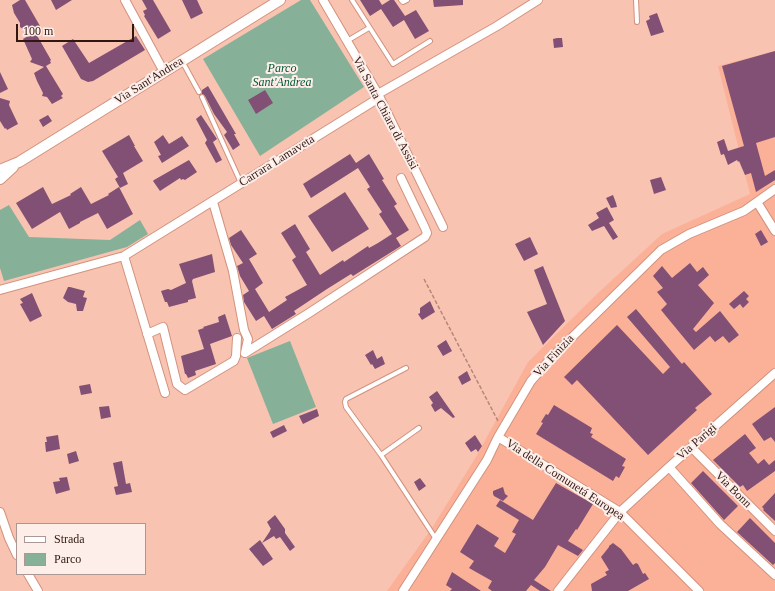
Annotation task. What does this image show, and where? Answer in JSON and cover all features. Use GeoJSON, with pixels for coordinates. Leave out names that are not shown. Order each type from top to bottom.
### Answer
{"type":"FeatureCollection","features":[{"type":"Feature","properties":{"kind":"street"},"geometry":{"type":"LineString","coordinates":[[125,0],[164,72]]}},
{"type":"Feature","properties":{"kind":"street","name":"Via Sant'Andrea"},"geometry":{"type":"LineString","coordinates":[[0,170],[19,162],[280,0]]}},
{"type":"Feature","properties":{"kind":"street","name":"Via Santa Chiara di Assisi"},"geometry":{"type":"LineString","coordinates":[[323,0],[378,94],[443,227]]}},
{"type":"Feature","properties":{"kind":"street","name":"Carrara Lamaveta"},"geometry":{"type":"LineString","coordinates":[[0,290],[124,256],[374,101],[378,94],[497,26],[538,0]]}},
{"type":"Feature","properties":{"kind":"street","name":"Via Sant'Andrea"},"geometry":{"type":"LineString","coordinates":[[0,179],[19,162]]}},
{"type":"Feature","properties":{"kind":"street"},"geometry":{"type":"LineString","coordinates":[[213,202],[233,270],[244,330],[248,339],[245,353],[425,237],[427,233],[425,228],[401,178]]}},
{"type":"Feature","properties":{"kind":"street","name":"Via Finizia"},"geometry":{"type":"LineString","coordinates":[[403,591],[487,460],[498,437],[531,381],[553,356],[661,250],[689,234],[744,210],[775,189]]}},
{"type":"Feature","properties":{"kind":"street"},"geometry":{"type":"LineString","coordinates":[[757,202],[775,231]]}},
{"type":"Feature","properties":{"kind":"street"},"geometry":{"type":"LineString","coordinates":[[124,256],[165,393]]}},
{"type":"Feature","properties":{"kind":"street"},"geometry":{"type":"LineString","coordinates":[[147,334],[163,328],[177,384],[185,390],[234,361],[236,356],[237,338]]}},
{"type":"Feature","properties":{"kind":"street","name":"Via Parigi"},"geometry":{"type":"LineString","coordinates":[[558,591],[620,512],[775,372]]}},
{"type":"Feature","properties":{"kind":"street","name":"Via della Comunetá Europea"},"geometry":{"type":"LineString","coordinates":[[498,437],[620,512],[699,591]]}},
{"type":"Feature","properties":{"kind":"street","name":"Via Bonn"},"geometry":{"type":"LineString","coordinates":[[692,448],[775,531]]}},
{"type":"Feature","properties":{"kind":"street"},"geometry":{"type":"LineString","coordinates":[[669,467],[720,524],[775,575]]}},
{"type":"Feature","properties":{"kind":"street"},"geometry":{"type":"LineString","coordinates":[[0,512],[16,553]]}},
{"type":"Feature","properties":{"kind":"street"},"geometry":{"type":"LineString","coordinates":[[29,575],[38,591]]}},
{"type":"Feature","properties":{"kind":"lane"},"geometry":{"type":"LineString","coordinates":[[352,0],[393,64],[430,41]]}},
{"type":"Feature","properties":{"kind":"lane"},"geometry":{"type":"LineString","coordinates":[[401,0],[403,2],[407,0]]}},
{"type":"Feature","properties":{"kind":"lane"},"geometry":{"type":"LineString","coordinates":[[636,0],[637,22]]}},
{"type":"Feature","properties":{"kind":"lane"},"geometry":{"type":"LineString","coordinates":[[347,40],[369,28]]}},
{"type":"Feature","properties":{"kind":"lane"},"geometry":{"type":"LineString","coordinates":[[182,61],[199,92]]}},
{"type":"Feature","properties":{"kind":"lane"},"geometry":{"type":"LineString","coordinates":[[202,97],[241,183]]}},
{"type":"Feature","properties":{"kind":"lane"},"geometry":{"type":"LineString","coordinates":[[406,368],[346,399],[345,402],[346,407],[436,539]]}},
{"type":"Feature","properties":{"kind":"lane"},"geometry":{"type":"LineString","coordinates":[[380,455],[418,428]]}},
{"type":"Feature","properties":{"kind":"path"},"geometry":{"type":"LineString","coordinates":[[424,279],[503,429]]}},
{"type":"Feature","properties":{"kind":"shaded area"},"geometry":{"type":"Polygon","coordinates":[[[775,51],[775,591],[387,591],[432,528],[476,457],[528,362],[597,294],[662,234],[750,194],[718,66],[775,51]]]}},
{"type":"Feature","properties":{"kind":"green space","name":"Parco Sant'Andrea"},"geometry":{"type":"Polygon","coordinates":[[[301,0],[310,0],[364,87],[260,156],[203,59],[301,0]]]}},
{"type":"Feature","properties":{"kind":"green space"},"geometry":{"type":"Polygon","coordinates":[[[9,205],[29,237],[110,240],[140,220],[148,234],[127,247],[4,281],[0,268],[0,210],[9,205]]]}},
{"type":"Feature","properties":{"kind":"green space"},"geometry":{"type":"Polygon","coordinates":[[[290,341],[316,407],[273,424],[247,358],[290,341]]]}},
{"type":"Feature","properties":{"kind":"building"},"geometry":{"type":"Polygon","coordinates":[[[20,0],[25,0],[40,26],[40,29],[31,34],[20,27],[20,23],[14,13],[12,5],[20,0]]]}},
{"type":"Feature","properties":{"kind":"building"},"geometry":{"type":"Polygon","coordinates":[[[51,0],[72,0],[56,10],[51,0]]]}},
{"type":"Feature","properties":{"kind":"building"},"geometry":{"type":"Polygon","coordinates":[[[142,0],[153,0],[171,31],[158,39],[144,16],[143,11],[147,9],[142,0]]]}},
{"type":"Feature","properties":{"kind":"building"},"geometry":{"type":"Polygon","coordinates":[[[182,0],[197,0],[203,13],[191,19],[182,0]]]}},
{"type":"Feature","properties":{"kind":"building"},"geometry":{"type":"Polygon","coordinates":[[[360,0],[379,0],[382,5],[390,0],[394,0],[405,16],[416,10],[429,31],[415,39],[404,20],[393,27],[381,9],[370,16],[360,0]]]}},
{"type":"Feature","properties":{"kind":"building"},"geometry":{"type":"Polygon","coordinates":[[[433,0],[463,0],[463,5],[434,7],[433,0]]]}},
{"type":"Feature","properties":{"kind":"building"},"geometry":{"type":"Polygon","coordinates":[[[657,13],[664,32],[651,36],[646,21],[650,19],[649,16],[657,13]]]}},
{"type":"Feature","properties":{"kind":"building"},"geometry":{"type":"Polygon","coordinates":[[[35,32],[51,60],[51,63],[46,66],[63,94],[61,96],[63,98],[52,104],[47,97],[42,96],[43,93],[34,73],[44,67],[30,62],[32,59],[23,39],[35,32]]]}},
{"type":"Feature","properties":{"kind":"building"},"geometry":{"type":"Polygon","coordinates":[[[136,36],[145,50],[93,81],[88,82],[81,79],[62,46],[73,39],[89,63],[136,36]]]}},
{"type":"Feature","properties":{"kind":"building"},"geometry":{"type":"Polygon","coordinates":[[[562,38],[563,47],[554,48],[553,39],[562,38]]]}},
{"type":"Feature","properties":{"kind":"building"},"geometry":{"type":"Polygon","coordinates":[[[775,51],[775,137],[756,143],[765,176],[775,170],[775,180],[756,192],[751,173],[745,175],[739,161],[738,162],[737,160],[728,165],[724,154],[721,155],[717,142],[724,139],[728,151],[744,146],[722,66],[775,51]]]}},
{"type":"Feature","properties":{"kind":"building"},"geometry":{"type":"Polygon","coordinates":[[[0,72],[8,89],[0,93],[0,72]]]}},
{"type":"Feature","properties":{"kind":"building"},"geometry":{"type":"Polygon","coordinates":[[[208,86],[236,134],[234,134],[240,145],[233,150],[224,135],[227,132],[214,114],[205,96],[202,94],[202,90],[208,86]]]}},
{"type":"Feature","properties":{"kind":"building"},"geometry":{"type":"Polygon","coordinates":[[[265,90],[273,103],[256,114],[248,100],[265,90]]]}},
{"type":"Feature","properties":{"kind":"building"},"geometry":{"type":"Polygon","coordinates":[[[0,98],[10,101],[9,105],[18,124],[7,130],[0,121],[0,98]]]}},
{"type":"Feature","properties":{"kind":"building"},"geometry":{"type":"Polygon","coordinates":[[[48,115],[52,121],[43,127],[39,120],[48,115]]]}},
{"type":"Feature","properties":{"kind":"building"},"geometry":{"type":"Polygon","coordinates":[[[201,115],[217,139],[213,142],[222,160],[216,163],[205,143],[207,140],[196,119],[201,115]]]}},
{"type":"Feature","properties":{"kind":"building"},"geometry":{"type":"Polygon","coordinates":[[[129,135],[143,161],[123,173],[128,184],[120,188],[115,179],[118,177],[102,151],[129,135]]]}},
{"type":"Feature","properties":{"kind":"building"},"geometry":{"type":"Polygon","coordinates":[[[163,135],[169,144],[182,136],[189,146],[162,163],[158,156],[161,155],[154,142],[163,135]]]}},
{"type":"Feature","properties":{"kind":"building"},"geometry":{"type":"Polygon","coordinates":[[[350,154],[356,163],[369,154],[384,179],[382,180],[397,204],[394,206],[409,230],[396,238],[401,246],[353,276],[351,274],[327,289],[294,311],[296,314],[272,329],[264,316],[256,321],[244,302],[243,295],[249,291],[240,276],[237,266],[243,263],[231,245],[229,238],[241,230],[257,254],[249,259],[263,283],[255,289],[269,312],[287,300],[285,297],[307,285],[292,260],[296,257],[281,233],[295,224],[310,249],[306,252],[320,275],[343,260],[344,262],[368,246],[369,248],[392,234],[379,214],[382,212],[367,189],[370,187],[358,168],[311,198],[303,184],[350,154]]]}},
{"type":"Feature","properties":{"kind":"building"},"geometry":{"type":"Polygon","coordinates":[[[189,160],[197,172],[185,180],[181,180],[180,178],[160,191],[153,181],[189,160]]]}},
{"type":"Feature","properties":{"kind":"building"},"geometry":{"type":"Polygon","coordinates":[[[661,177],[666,190],[654,194],[650,180],[661,177]]]}},
{"type":"Feature","properties":{"kind":"building"},"geometry":{"type":"Polygon","coordinates":[[[43,187],[52,204],[71,195],[70,194],[81,187],[91,204],[109,195],[108,194],[119,187],[133,214],[107,229],[98,213],[69,229],[60,212],[32,229],[16,203],[43,187]]]}},
{"type":"Feature","properties":{"kind":"building"},"geometry":{"type":"Polygon","coordinates":[[[345,192],[369,229],[332,252],[308,216],[345,192]]]}},
{"type":"Feature","properties":{"kind":"building"},"geometry":{"type":"Polygon","coordinates":[[[613,195],[617,207],[611,208],[606,198],[613,195]]]}},
{"type":"Feature","properties":{"kind":"building"},"geometry":{"type":"Polygon","coordinates":[[[607,207],[614,220],[609,223],[618,237],[613,240],[604,226],[592,231],[588,225],[599,218],[596,213],[607,207]]]}},
{"type":"Feature","properties":{"kind":"building"},"geometry":{"type":"Polygon","coordinates":[[[761,230],[768,242],[761,246],[755,234],[761,230]]]}},
{"type":"Feature","properties":{"kind":"building"},"geometry":{"type":"Polygon","coordinates":[[[530,237],[538,254],[524,261],[515,244],[530,237]]]}},
{"type":"Feature","properties":{"kind":"building"},"geometry":{"type":"Polygon","coordinates":[[[212,254],[215,272],[193,279],[192,281],[196,298],[188,300],[188,302],[169,307],[167,302],[165,302],[161,291],[168,289],[171,290],[186,283],[179,264],[212,254]]]}},
{"type":"Feature","properties":{"kind":"building"},"geometry":{"type":"Polygon","coordinates":[[[690,263],[697,272],[703,267],[709,275],[698,285],[714,303],[693,329],[696,332],[720,311],[739,335],[729,343],[723,336],[715,342],[710,336],[694,350],[661,310],[667,304],[657,292],[663,288],[653,276],[662,266],[672,278],[690,263]]]}},
{"type":"Feature","properties":{"kind":"building"},"geometry":{"type":"Polygon","coordinates":[[[543,266],[565,321],[543,345],[527,312],[547,304],[534,270],[543,266]]]}},
{"type":"Feature","properties":{"kind":"building"},"geometry":{"type":"Polygon","coordinates":[[[68,287],[85,291],[83,297],[87,298],[83,311],[77,311],[76,304],[68,302],[63,298],[68,287]]]}},
{"type":"Feature","properties":{"kind":"building"},"geometry":{"type":"Polygon","coordinates":[[[744,291],[749,296],[746,299],[749,302],[743,308],[740,304],[734,309],[729,304],[744,291]]]}},
{"type":"Feature","properties":{"kind":"building"},"geometry":{"type":"Polygon","coordinates":[[[32,293],[42,316],[30,322],[20,304],[23,303],[20,299],[32,293]]]}},
{"type":"Feature","properties":{"kind":"building"},"geometry":{"type":"Polygon","coordinates":[[[430,301],[435,312],[422,320],[418,314],[420,313],[420,308],[430,301]]]}},
{"type":"Feature","properties":{"kind":"building"},"geometry":{"type":"Polygon","coordinates":[[[636,309],[682,364],[684,362],[712,394],[695,408],[697,410],[648,455],[577,380],[572,385],[564,377],[617,325],[663,374],[670,367],[627,317],[636,309]]]}},
{"type":"Feature","properties":{"kind":"building"},"geometry":{"type":"Polygon","coordinates":[[[225,314],[232,336],[210,344],[216,364],[195,371],[196,375],[188,378],[185,374],[181,356],[204,349],[198,330],[219,322],[218,317],[225,314]]]}},
{"type":"Feature","properties":{"kind":"building"},"geometry":{"type":"Polygon","coordinates":[[[446,340],[452,351],[443,356],[437,346],[446,340]]]}},
{"type":"Feature","properties":{"kind":"building"},"geometry":{"type":"Polygon","coordinates":[[[373,350],[377,359],[382,356],[385,364],[375,369],[365,355],[373,350]]]}},
{"type":"Feature","properties":{"kind":"building"},"geometry":{"type":"Polygon","coordinates":[[[467,371],[471,380],[462,385],[458,377],[467,371]]]}},
{"type":"Feature","properties":{"kind":"building"},"geometry":{"type":"Polygon","coordinates":[[[90,384],[92,393],[81,395],[79,386],[90,384]]]}},
{"type":"Feature","properties":{"kind":"building"},"geometry":{"type":"Polygon","coordinates":[[[437,391],[455,417],[453,418],[441,408],[435,412],[431,405],[433,403],[429,397],[437,391]]]}},
{"type":"Feature","properties":{"kind":"building"},"geometry":{"type":"Polygon","coordinates":[[[554,405],[592,428],[590,433],[593,434],[591,437],[626,459],[622,466],[625,467],[619,478],[616,476],[613,481],[536,434],[543,423],[541,422],[546,414],[548,415],[554,405]]]}},
{"type":"Feature","properties":{"kind":"building"},"geometry":{"type":"Polygon","coordinates":[[[109,406],[111,417],[101,419],[99,407],[109,406]]]}},
{"type":"Feature","properties":{"kind":"building"},"geometry":{"type":"Polygon","coordinates":[[[775,407],[775,442],[771,437],[764,441],[752,424],[775,407]]]}},
{"type":"Feature","properties":{"kind":"building"},"geometry":{"type":"Polygon","coordinates":[[[317,409],[319,416],[303,424],[299,416],[317,409]]]}},
{"type":"Feature","properties":{"kind":"building"},"geometry":{"type":"Polygon","coordinates":[[[284,425],[287,431],[273,438],[270,432],[284,425]]]}},
{"type":"Feature","properties":{"kind":"building"},"geometry":{"type":"Polygon","coordinates":[[[745,434],[756,448],[749,453],[758,464],[764,459],[769,465],[775,460],[775,471],[747,491],[743,485],[740,487],[713,460],[745,434]]]}},
{"type":"Feature","properties":{"kind":"building"},"geometry":{"type":"Polygon","coordinates":[[[58,435],[60,449],[46,452],[46,437],[58,435]]]}},
{"type":"Feature","properties":{"kind":"building"},"geometry":{"type":"Polygon","coordinates":[[[475,435],[482,446],[478,452],[476,449],[471,452],[465,443],[475,435]]]}},
{"type":"Feature","properties":{"kind":"building"},"geometry":{"type":"Polygon","coordinates":[[[76,451],[79,461],[69,464],[67,454],[76,451]]]}},
{"type":"Feature","properties":{"kind":"building"},"geometry":{"type":"Polygon","coordinates":[[[122,461],[126,484],[130,483],[132,492],[116,495],[114,487],[118,486],[113,463],[122,461]]]}},
{"type":"Feature","properties":{"kind":"building"},"geometry":{"type":"Polygon","coordinates":[[[703,471],[738,506],[724,520],[691,483],[703,471]]]}},
{"type":"Feature","properties":{"kind":"building"},"geometry":{"type":"Polygon","coordinates":[[[67,477],[70,490],[56,494],[53,482],[60,481],[59,478],[67,477]]]}},
{"type":"Feature","properties":{"kind":"building"},"geometry":{"type":"Polygon","coordinates":[[[420,478],[426,486],[419,491],[414,482],[420,478]]]}},
{"type":"Feature","properties":{"kind":"building"},"geometry":{"type":"Polygon","coordinates":[[[556,483],[593,504],[577,530],[576,529],[568,541],[583,550],[578,556],[558,545],[545,567],[534,580],[551,591],[540,591],[531,585],[526,591],[492,591],[488,588],[492,581],[469,568],[474,561],[460,552],[477,524],[499,538],[494,546],[505,553],[516,534],[512,532],[519,520],[496,506],[500,500],[533,520],[556,483]]]}},
{"type":"Feature","properties":{"kind":"building"},"geometry":{"type":"Polygon","coordinates":[[[503,487],[505,494],[508,496],[503,501],[494,496],[493,491],[503,487]]]}},
{"type":"Feature","properties":{"kind":"building"},"geometry":{"type":"Polygon","coordinates":[[[775,493],[775,521],[763,510],[764,509],[762,507],[775,493]]]}},
{"type":"Feature","properties":{"kind":"building"},"geometry":{"type":"Polygon","coordinates":[[[275,515],[295,547],[290,551],[280,537],[276,539],[274,536],[262,543],[271,529],[267,522],[275,515]]]}},
{"type":"Feature","properties":{"kind":"building"},"geometry":{"type":"Polygon","coordinates":[[[750,518],[775,543],[775,563],[773,565],[737,532],[750,518]]]}},
{"type":"Feature","properties":{"kind":"building"},"geometry":{"type":"Polygon","coordinates":[[[260,540],[273,559],[263,566],[249,549],[260,540]]]}},
{"type":"Feature","properties":{"kind":"building"},"geometry":{"type":"Polygon","coordinates":[[[613,543],[621,549],[633,565],[636,563],[638,564],[643,574],[645,573],[649,579],[628,591],[592,591],[591,584],[607,575],[605,572],[609,570],[601,557],[613,543]]]}},
{"type":"Feature","properties":{"kind":"building"},"geometry":{"type":"Polygon","coordinates":[[[452,572],[481,591],[450,591],[452,589],[446,585],[452,572]]]}}]}
